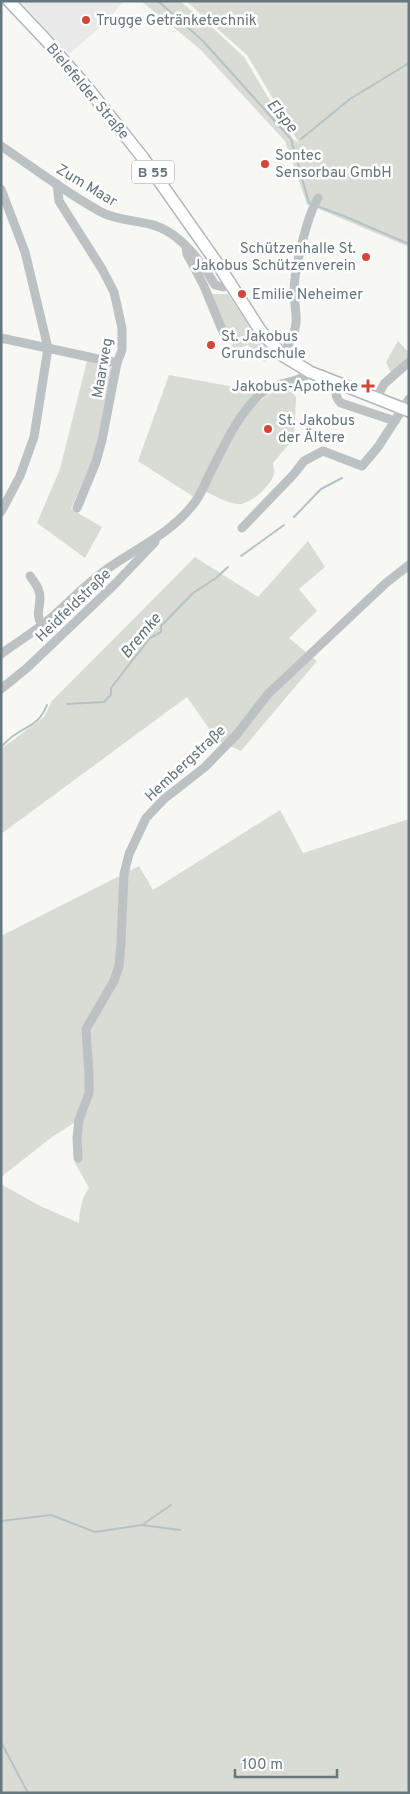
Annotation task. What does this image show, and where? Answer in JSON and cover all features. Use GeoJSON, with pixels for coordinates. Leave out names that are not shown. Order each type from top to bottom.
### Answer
{"type":"FeatureCollection","features":[{"type":"Feature","properties":{"kind":"main road","name":"Bielefelder Straße"},"geometry":{"type":"LineString","coordinates":[[9,1],[40,33],[90,91],[143,158],[217,263],[260,330],[282,355],[310,372],[337,384],[406,410]]}},
{"type":"Feature","properties":{"kind":"street","name":"Zum Maar"},"geometry":{"type":"LineString","coordinates":[[1,146],[101,212],[158,226],[167,231],[194,254],[215,285],[223,288],[231,285]]}},
{"type":"Feature","properties":{"kind":"street","name":"Maarweg"},"geometry":{"type":"LineString","coordinates":[[58,184],[59,201],[102,269],[114,292],[122,328],[122,346],[117,363],[110,406],[96,462],[77,508]]}},
{"type":"Feature","properties":{"kind":"street"},"geometry":{"type":"LineString","coordinates":[[1,189],[25,252],[48,348],[34,437],[20,476],[1,512]]}},
{"type":"Feature","properties":{"kind":"street"},"geometry":{"type":"LineString","coordinates":[[282,355],[295,330],[294,291],[302,243],[316,203]]}},
{"type":"Feature","properties":{"kind":"street"},"geometry":{"type":"LineString","coordinates":[[186,247],[187,254],[204,286],[223,332]]}},
{"type":"Feature","properties":{"kind":"street"},"geometry":{"type":"LineString","coordinates":[[1,338],[117,363]]}},
{"type":"Feature","properties":{"kind":"street"},"geometry":{"type":"LineString","coordinates":[[376,399],[384,384],[409,362]]}},
{"type":"Feature","properties":{"kind":"street"},"geometry":{"type":"LineString","coordinates":[[1,654],[42,625],[116,562],[161,536],[176,524],[195,503],[233,428],[258,395],[270,386],[297,380],[310,372]]}},
{"type":"Feature","properties":{"kind":"street"},"geometry":{"type":"LineString","coordinates":[[337,384],[337,398],[341,403],[396,421]]}},
{"type":"Feature","properties":{"kind":"street"},"geometry":{"type":"LineString","coordinates":[[242,528],[304,461],[323,450],[362,466],[406,410],[409,399]]}},
{"type":"Feature","properties":{"kind":"street","name":"Heidfeldstraße"},"geometry":{"type":"LineString","coordinates":[[1,689],[27,668],[71,627],[161,536]]}},
{"type":"Feature","properties":{"kind":"street","name":"Hembergstraße"},"geometry":{"type":"LineString","coordinates":[[78,1158],[77,1138],[79,1120],[89,1093],[90,1075],[86,1029],[114,981],[119,966],[124,874],[129,854],[146,818],[164,799],[205,767],[218,754],[237,734],[268,694],[386,583],[409,565]]}},
{"type":"Feature","properties":{"kind":"street"},"geometry":{"type":"LineString","coordinates":[[30,576],[39,592],[40,600],[37,615],[42,625]]}},
{"type":"Feature","properties":{"kind":"shaded area"},"geometry":{"type":"Polygon","coordinates":[[[20,1],[124,1],[105,23],[69,54],[20,1]]]}},
{"type":"Feature","properties":{"kind":"shaded area"},"geometry":{"type":"Polygon","coordinates":[[[141,1],[180,1],[215,30],[244,57],[293,139],[299,143],[247,55],[186,1],[409,1],[409,247],[307,204],[285,141],[200,49],[141,1]]]}},
{"type":"Feature","properties":{"kind":"shaded area"},"geometry":{"type":"Polygon","coordinates":[[[210,294],[228,294],[251,329],[272,355],[265,362],[248,345],[234,350],[210,294]]]}},
{"type":"Feature","properties":{"kind":"shaded area"},"geometry":{"type":"Polygon","coordinates":[[[398,341],[409,353],[409,360],[392,375],[386,362],[398,341]]]}},
{"type":"Feature","properties":{"kind":"shaded area"},"geometry":{"type":"Polygon","coordinates":[[[87,361],[108,364],[113,371],[93,459],[71,509],[102,527],[85,558],[37,523],[60,469],[87,361]]]}},
{"type":"Feature","properties":{"kind":"shaded area"},"geometry":{"type":"Polygon","coordinates":[[[169,375],[256,391],[240,410],[194,497],[138,461],[169,375]]]}},
{"type":"Feature","properties":{"kind":"shaded area"},"geometry":{"type":"Polygon","coordinates":[[[279,390],[289,391],[296,397],[294,438],[273,463],[274,474],[269,484],[253,499],[242,504],[229,502],[204,491],[225,448],[243,419],[254,406],[279,390]]]}},
{"type":"Feature","properties":{"kind":"shaded area"},"geometry":{"type":"Polygon","coordinates":[[[308,541],[325,567],[299,589],[317,611],[289,638],[317,661],[241,751],[217,740],[187,697],[1,834],[1,749],[44,717],[52,701],[195,557],[258,597],[308,541]]]}},
{"type":"Feature","properties":{"kind":"shaded area"},"geometry":{"type":"Polygon","coordinates":[[[280,810],[303,853],[409,819],[409,1793],[1,1793],[1,1184],[40,1206],[79,1223],[81,1204],[89,1188],[75,1163],[74,1147],[77,1121],[52,1137],[1,1177],[1,936],[139,866],[153,890],[280,810]]]}},
{"type":"Feature","properties":{"kind":"waterway","name":"Elspe"},"geometry":{"type":"LineString","coordinates":[[158,1],[203,41],[291,139],[309,203],[311,204]]}},
{"type":"Feature","properties":{"kind":"waterway"},"geometry":{"type":"LineString","coordinates":[[301,139],[350,99],[409,63]]}},
{"type":"Feature","properties":{"kind":"waterway","name":"Elspe"},"geometry":{"type":"LineString","coordinates":[[317,206],[409,244]]}},
{"type":"Feature","properties":{"kind":"waterway","name":"Bremke"},"geometry":{"type":"LineString","coordinates":[[294,517],[321,489],[342,478]]}},
{"type":"Feature","properties":{"kind":"waterway","name":"Bremke"},"geometry":{"type":"LineString","coordinates":[[241,556],[284,525]]}},
{"type":"Feature","properties":{"kind":"waterway","name":"Bremke"},"geometry":{"type":"LineString","coordinates":[[67,704],[104,702],[111,695],[111,688],[150,638],[161,632],[161,626],[193,593],[216,578],[228,567]]}},
{"type":"Feature","properties":{"kind":"waterway","name":"Bremke"},"geometry":{"type":"LineString","coordinates":[[1,747],[13,736],[37,721],[47,705]]}},
{"type":"Feature","properties":{"kind":"waterway"},"geometry":{"type":"LineString","coordinates":[[142,1525],[171,1505]]}},
{"type":"Feature","properties":{"kind":"waterway"},"geometry":{"type":"LineString","coordinates":[[1,1521],[51,1515],[95,1532],[142,1525],[180,1530]]}},
{"type":"Feature","properties":{"kind":"waterway"},"geometry":{"type":"LineString","coordinates":[[1,1742],[28,1793]]}},
{"type":"Feature","properties":{"kind":"place","name":"Trugge Getränketechnik"},"geometry":{"type":"Point","coordinates":[86,20]}},
{"type":"Feature","properties":{"kind":"place","name":"Sontec Sensorbau GmbH"},"geometry":{"type":"Point","coordinates":[265,164]}},
{"type":"Feature","properties":{"kind":"place","name":"Schützenhalle St. Jakobus Schützenverein"},"geometry":{"type":"Point","coordinates":[366,257]}},
{"type":"Feature","properties":{"kind":"place","name":"Emilie Neheimer"},"geometry":{"type":"Point","coordinates":[242,294]}},
{"type":"Feature","properties":{"kind":"place","name":"St. Jakobus Grundschule"},"geometry":{"type":"Point","coordinates":[211,345]}},
{"type":"Feature","properties":{"kind":"place","name":"Jakobus-Apotheke"},"geometry":{"type":"Point","coordinates":[368,386]}},
{"type":"Feature","properties":{"kind":"place","name":"St. Jakobus der Ältere"},"geometry":{"type":"Point","coordinates":[268,429]}}]}
